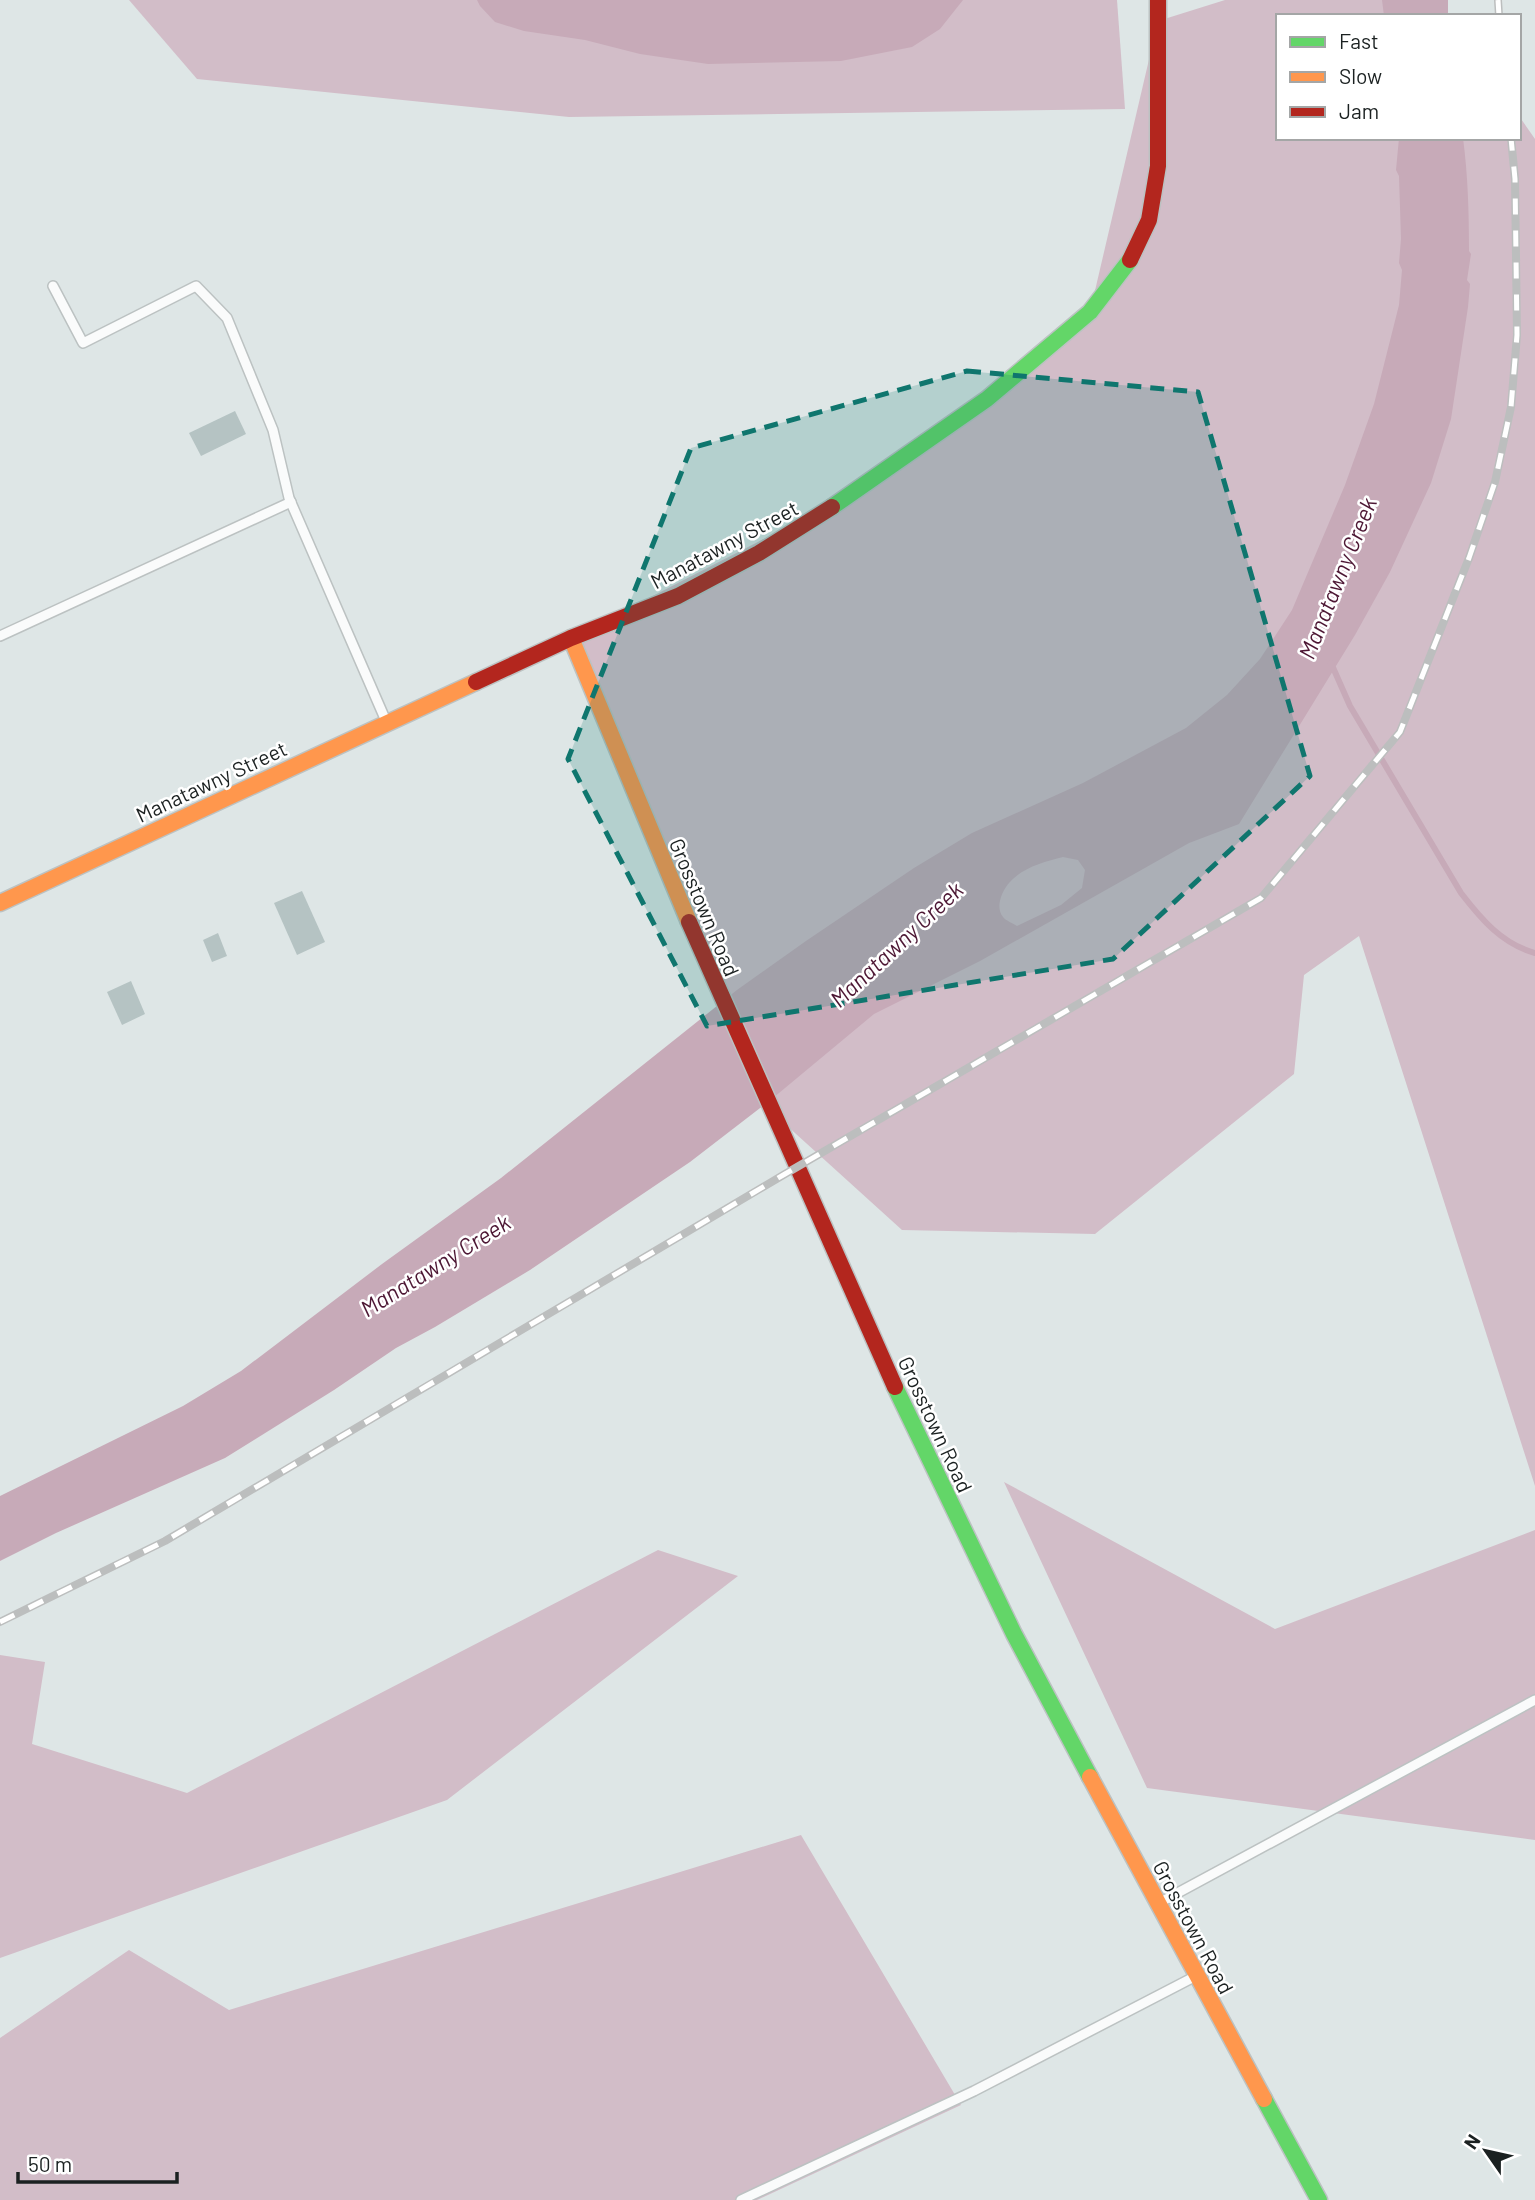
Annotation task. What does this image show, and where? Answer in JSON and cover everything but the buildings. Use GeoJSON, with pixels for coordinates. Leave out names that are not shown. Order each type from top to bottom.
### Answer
{"type":"FeatureCollection","features":[{"type":"Feature","properties":{"kind":"street","name":"Manatawny Street"},"geometry":{"type":"LineString","coordinates":[[0,903],[571,638],[678,596],[759,553],[862,489],[987,398],[1090,312],[1128,265],[1149,220],[1158,166],[1158,0]]}},
{"type":"Feature","properties":{"kind":"street","name":"Grosstown Road"},"geometry":{"type":"LineString","coordinates":[[571,638],[710,974],[883,1362],[950,1502],[1014,1634],[1196,1976],[1320,2200]]}},
{"type":"Feature","properties":{"kind":"lane"},"geometry":{"type":"LineString","coordinates":[[53,285],[83,343],[195,286],[227,318],[273,430],[291,502],[386,722]]}},
{"type":"Feature","properties":{"kind":"lane"},"geometry":{"type":"LineString","coordinates":[[0,636],[291,502]]}},
{"type":"Feature","properties":{"kind":"lane"},"geometry":{"type":"LineString","coordinates":[[1158,1904],[1535,1700]]}},
{"type":"Feature","properties":{"kind":"lane"},"geometry":{"type":"LineString","coordinates":[[741,2200],[974,2091],[1196,1976]]}},
{"type":"Feature","properties":{"kind":"highlighted area"},"geometry":{"type":"Polygon","coordinates":[[[967,371],[1198,392],[1310,776],[1113,959],[707,1026],[568,759],[691,448],[967,371]]]}},
{"type":"Feature","properties":{"kind":"shaded area"},"geometry":{"type":"Polygon","coordinates":[[[129,0],[1117,0],[1125,109],[569,117],[197,79],[129,0]]]}},
{"type":"Feature","properties":{"kind":"shaded area"},"geometry":{"type":"Polygon","coordinates":[[[1225,0],[1438,0],[1448,14],[1276,14],[1276,140],[1521,140],[1521,119],[1535,139],[1535,1486],[1359,936],[1304,975],[1294,1074],[1095,1234],[902,1230],[774,1114],[571,638],[861,489],[1090,312],[1158,21],[1225,0]]]}},
{"type":"Feature","properties":{"kind":"shaded area"},"geometry":{"type":"Polygon","coordinates":[[[1004,1482],[1275,1629],[1535,1530],[1535,1840],[1147,1788],[1004,1482]]]}},
{"type":"Feature","properties":{"kind":"shaded area"},"geometry":{"type":"Polygon","coordinates":[[[658,1550],[738,1576],[447,1800],[0,1958],[0,1655],[45,1662],[32,1744],[187,1793],[658,1550]]]}},
{"type":"Feature","properties":{"kind":"shaded area"},"geometry":{"type":"Polygon","coordinates":[[[801,1835],[961,2105],[757,2200],[0,2200],[0,2038],[129,1950],[229,2010],[801,1835]]]}},
{"type":"Feature","properties":{"kind":"water"},"geometry":{"type":"Polygon","coordinates":[[[477,0],[963,0],[940,29],[912,47],[841,61],[708,64],[640,54],[585,40],[524,31],[495,22],[477,0]]]}},
{"type":"Feature","properties":{"kind":"water"},"geometry":{"type":"Polygon","coordinates":[[[1382,0],[1448,0],[1448,14],[1384,14],[1382,0]]]}},
{"type":"Feature","properties":{"kind":"water","name":"Manatawny Creek"},"geometry":{"type":"Polygon","coordinates":[[[1399,140],[1463,140],[1471,254],[1467,280],[1470,284],[1451,419],[1431,483],[1390,572],[1355,635],[1239,824],[1189,843],[980,961],[874,1014],[773,1098],[690,1162],[530,1270],[396,1348],[225,1458],[56,1533],[0,1561],[0,1496],[183,1406],[241,1371],[501,1178],[737,990],[806,941],[914,868],[972,833],[1083,783],[1186,728],[1227,695],[1260,659],[1292,610],[1345,485],[1374,404],[1399,305],[1402,270],[1399,263],[1399,176],[1396,170],[1399,140]],[[1063,857],[1035,865],[1018,874],[1005,888],[1000,912],[1006,920],[1017,926],[1061,905],[1082,888],[1085,870],[1078,860],[1063,857]]]}},
{"type":"Feature","properties":{"kind":"waterway"},"geometry":{"type":"LineString","coordinates":[[1331,663],[1350,706],[1461,893],[1502,937],[1535,953]]}},
{"type":"Feature","properties":{"kind":"railway"},"geometry":{"type":"LineString","coordinates":[[1498,0],[1499,14]]}},
{"type":"Feature","properties":{"kind":"railway"},"geometry":{"type":"LineString","coordinates":[[0,1622],[165,1541],[785,1174],[1261,898],[1400,732],[1469,558],[1495,482],[1511,407],[1517,335],[1515,179],[1511,140]]}},
{"type":"Feature","properties":{"kind":"traffic: fast"},"geometry":{"type":"LineString","coordinates":[[832,507],[987,399],[1090,312],[1130,260]]}},
{"type":"Feature","properties":{"kind":"traffic: fast"},"geometry":{"type":"LineString","coordinates":[[895,1387],[1014,1634],[1090,1777]]}},
{"type":"Feature","properties":{"kind":"traffic: fast"},"geometry":{"type":"LineString","coordinates":[[1264,2099],[1319,2200]]}},
{"type":"Feature","properties":{"kind":"traffic: slow"},"geometry":{"type":"LineString","coordinates":[[571,638],[689,922]]}},
{"type":"Feature","properties":{"kind":"traffic: slow"},"geometry":{"type":"LineString","coordinates":[[0,903],[476,682]]}},
{"type":"Feature","properties":{"kind":"traffic: slow"},"geometry":{"type":"LineString","coordinates":[[1090,1777],[1264,2099]]}},
{"type":"Feature","properties":{"kind":"traffic: jam"},"geometry":{"type":"LineString","coordinates":[[1130,260],[1149,220],[1158,166],[1158,0]]}},
{"type":"Feature","properties":{"kind":"traffic: jam"},"geometry":{"type":"LineString","coordinates":[[476,682],[571,638],[678,596],[759,553],[832,507]]}},
{"type":"Feature","properties":{"kind":"traffic: jam"},"geometry":{"type":"LineString","coordinates":[[689,922],[895,1387]]}}]}
